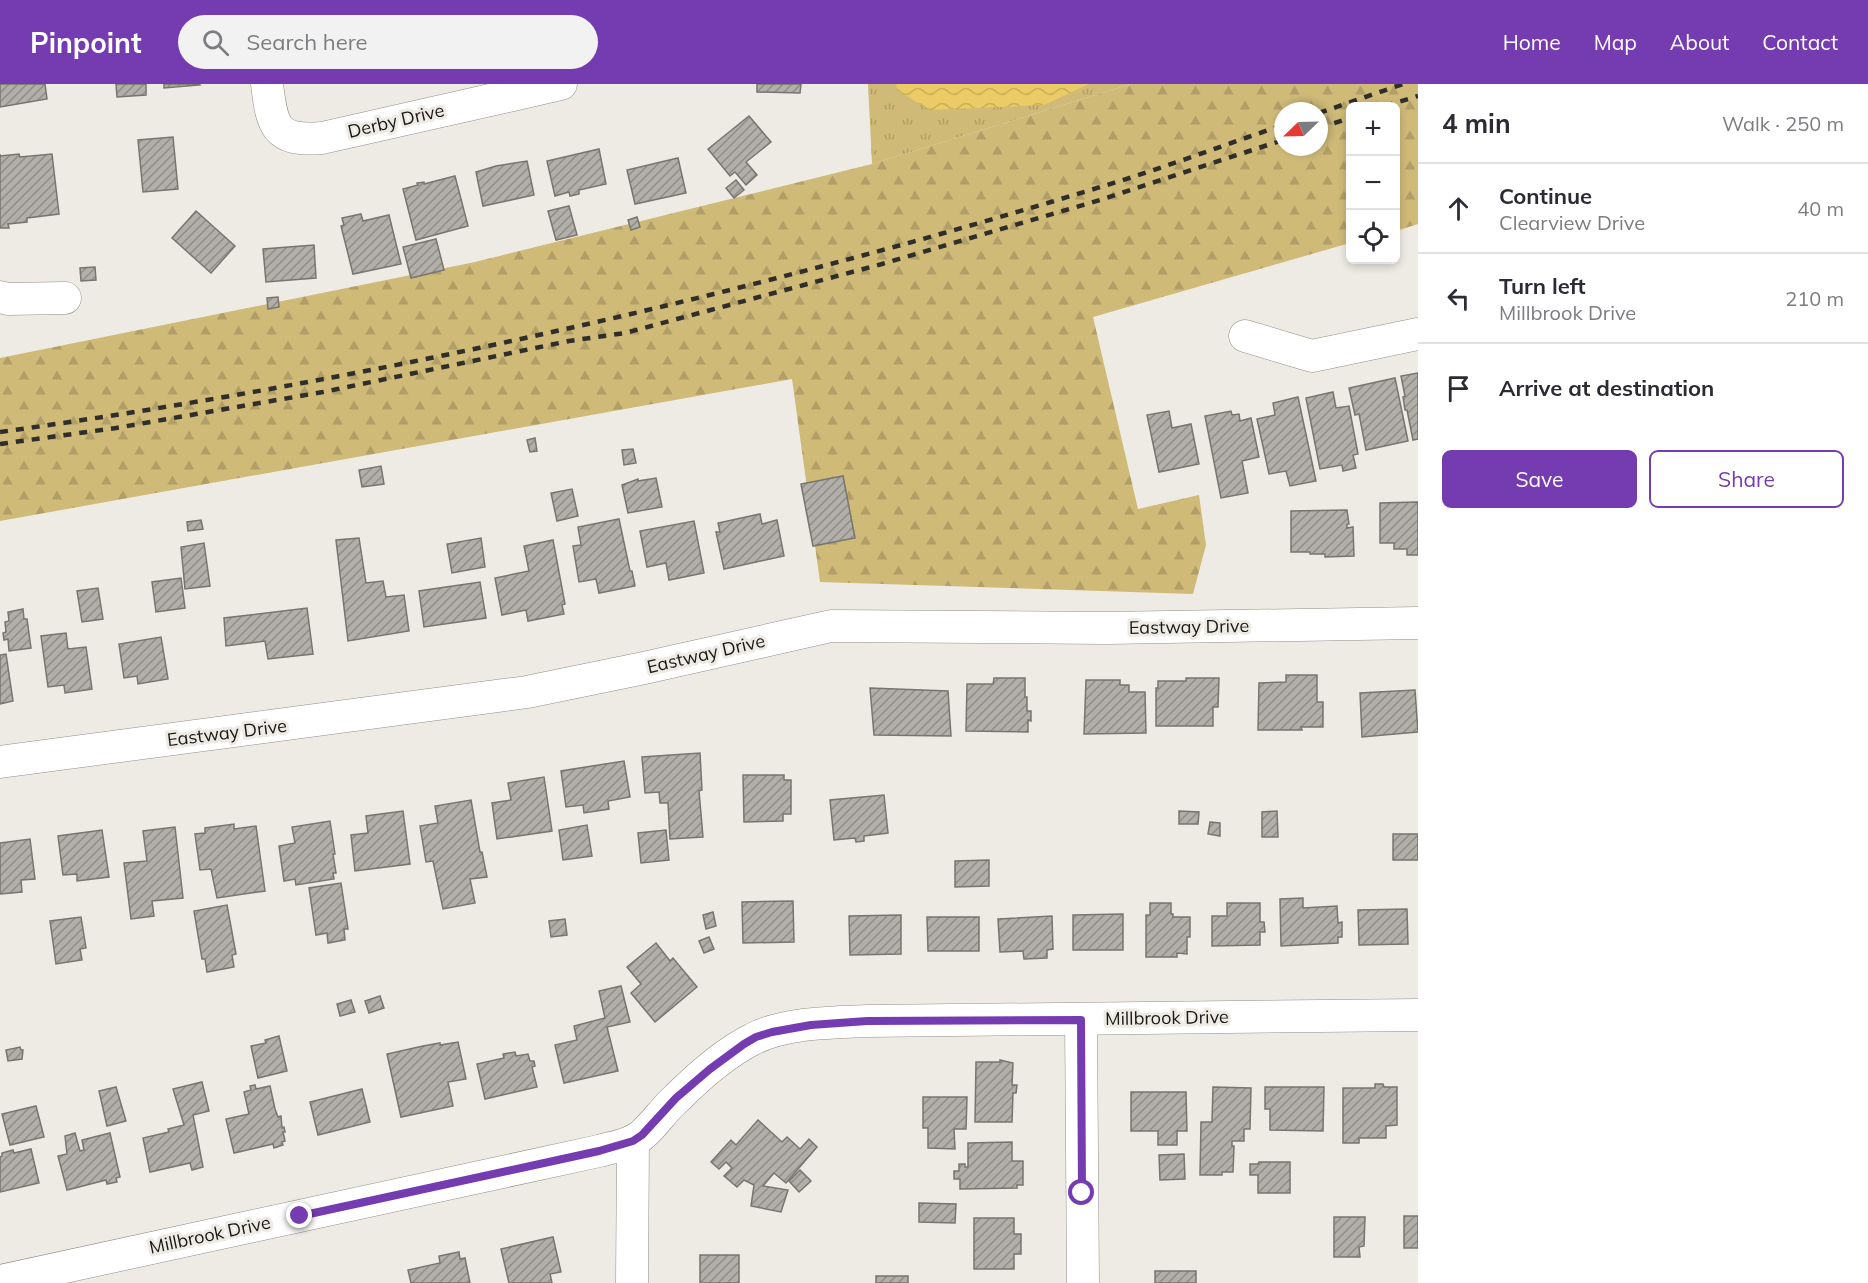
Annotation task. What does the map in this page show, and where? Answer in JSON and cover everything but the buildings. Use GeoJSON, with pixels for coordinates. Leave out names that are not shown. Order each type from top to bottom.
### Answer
{"type":"FeatureCollection","features":[{"type":"Feature","properties":{"kind":"street","name":"Derby Drive"},"geometry":{"type":"LineString","coordinates":[[267,84],[274,121],[279,130],[289,137],[303,140],[322,138],[561,84]]}},
{"type":"Feature","properties":{"kind":"street"},"geometry":{"type":"LineString","coordinates":[[0,297],[8,299],[65,298]]}},
{"type":"Feature","properties":{"kind":"street"},"geometry":{"type":"LineString","coordinates":[[1245,336],[1312,356],[1418,334]]}},
{"type":"Feature","properties":{"kind":"street","name":"Eastway Drive"},"geometry":{"type":"LineString","coordinates":[[0,762],[527,692],[831,626],[1107,628],[1418,623]]}},
{"type":"Feature","properties":{"kind":"street","name":"Millbrook Drive"},"geometry":{"type":"LineString","coordinates":[[0,1281],[576,1156],[633,1141],[642,1135],[676,1098],[710,1069],[744,1044],[772,1032],[811,1025],[867,1021],[1418,1015]]}},
{"type":"Feature","properties":{"kind":"street"},"geometry":{"type":"LineString","coordinates":[[1081,1020],[1083,1283]]}},
{"type":"Feature","properties":{"kind":"street"},"geometry":{"type":"LineString","coordinates":[[632,1283],[633,1141]]}},
{"type":"Feature","properties":{"kind":"green space"},"geometry":{"type":"Polygon","coordinates":[[[868,84],[1131,84],[872,164],[868,84]]]}},
{"type":"Feature","properties":{"kind":"green space"},"geometry":{"type":"Polygon","coordinates":[[[1131,84],[1418,84],[1418,224],[1400,230],[1400,102],[1346,102],[1346,244],[1093,317],[1138,509],[1199,495],[1206,545],[1193,594],[820,582],[792,379],[0,521],[0,358],[475,262],[872,164],[1131,84]]]}},
{"type":"Feature","properties":{"kind":"water"},"geometry":{"type":"Polygon","coordinates":[[[896,84],[1089,84],[1044,105],[929,110],[897,90],[896,84]]]}},
{"type":"Feature","properties":{"kind":"railway"},"geometry":{"type":"LineString","coordinates":[[1328,110],[1403,84]]}},
{"type":"Feature","properties":{"kind":"railway"},"geometry":{"type":"LineString","coordinates":[[1398,102],[1418,96]]}},
{"type":"Feature","properties":{"kind":"railway"},"geometry":{"type":"LineString","coordinates":[[1328,125],[1346,119]]}},
{"type":"Feature","properties":{"kind":"railway"},"geometry":{"type":"LineString","coordinates":[[0,432],[280,387],[558,331],[697,298],[971,225],[1129,178],[1274,128]]}},
{"type":"Feature","properties":{"kind":"railway"},"geometry":{"type":"LineString","coordinates":[[0,444],[116,428],[323,392],[569,341],[625,333],[882,264],[1100,200],[1274,143]]}},
{"type":"Feature","properties":{"kind":"route"},"geometry":{"type":"LineString","coordinates":[[300,1216],[599,1151],[633,1141],[642,1135],[676,1098],[710,1069],[756,1037],[811,1025],[867,1021],[1081,1020],[1082,1193]]}}]}
